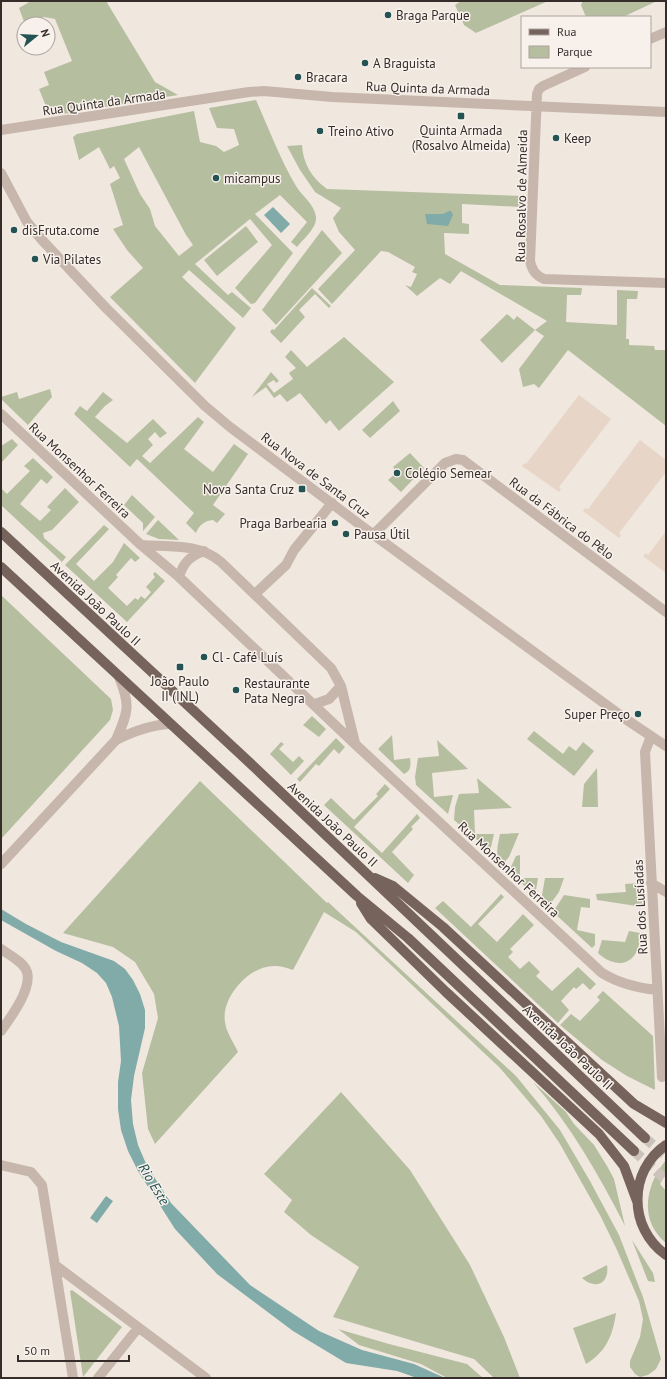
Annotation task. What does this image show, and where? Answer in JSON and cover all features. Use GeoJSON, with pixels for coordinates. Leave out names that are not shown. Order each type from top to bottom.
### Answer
{"type":"FeatureCollection","features":[{"type":"Feature","properties":{"kind":"main road","name":"Avenida João Paulo II"},"geometry":{"type":"LineString","coordinates":[[1,532],[369,876],[645,1138]]}},
{"type":"Feature","properties":{"kind":"main road"},"geometry":{"type":"LineString","coordinates":[[1,567],[169,724],[357,896],[408,938],[634,1151]]}},
{"type":"Feature","properties":{"kind":"main road"},"geometry":{"type":"LineString","coordinates":[[369,876],[394,886],[443,927],[634,1104],[666,1123]]}},
{"type":"Feature","properties":{"kind":"main road"},"geometry":{"type":"LineString","coordinates":[[357,896],[376,924],[446,992],[599,1134],[624,1166],[637,1201],[644,1230],[666,1264]]}},
{"type":"Feature","properties":{"kind":"main road"},"geometry":{"type":"LineString","coordinates":[[637,1201],[638,1186],[644,1169],[654,1155],[666,1145]]}},
{"type":"Feature","properties":{"kind":"main road"},"geometry":{"type":"LineString","coordinates":[[654,1245],[666,1255]]}},
{"type":"Feature","properties":{"kind":"street"},"geometry":{"type":"LineString","coordinates":[[651,39],[666,32]]}},
{"type":"Feature","properties":{"kind":"street","name":"Rua Rosalvo de Almeida"},"geometry":{"type":"LineString","coordinates":[[583,68],[539,89],[536,106],[530,261],[534,273],[544,279],[666,283]]}},
{"type":"Feature","properties":{"kind":"street","name":"Rua Quinta da Armada"},"geometry":{"type":"LineString","coordinates":[[1,130],[250,92],[666,112]]}},
{"type":"Feature","properties":{"kind":"street","name":"Rua Nova de Santa Cruz"},"geometry":{"type":"LineString","coordinates":[[1,173],[24,216],[42,240],[78,280],[142,345],[222,420],[373,535],[666,746]]}},
{"type":"Feature","properties":{"kind":"street","name":"Rua Monsenhor Ferreira"},"geometry":{"type":"LineString","coordinates":[[1,414],[141,545],[179,577],[355,744],[602,973],[618,982],[637,988],[658,990]]}},
{"type":"Feature","properties":{"kind":"street","name":"Rua da Fábrica do Pêlo"},"geometry":{"type":"LineString","coordinates":[[373,535],[445,463],[456,459],[463,460],[666,612]]}},
{"type":"Feature","properties":{"kind":"street"},"geometry":{"type":"LineString","coordinates":[[255,594],[286,565],[294,550],[332,503]]}},
{"type":"Feature","properties":{"kind":"street"},"geometry":{"type":"LineString","coordinates":[[141,545],[193,548],[212,554],[221,562],[331,668],[340,686],[355,744]]}},
{"type":"Feature","properties":{"kind":"street"},"geometry":{"type":"LineString","coordinates":[[179,577],[187,560],[204,551]]}},
{"type":"Feature","properties":{"kind":"street"},"geometry":{"type":"LineString","coordinates":[[116,740],[128,706],[126,692],[119,677]]}},
{"type":"Feature","properties":{"kind":"street"},"geometry":{"type":"LineString","coordinates":[[314,704],[329,699],[340,686]]}},
{"type":"Feature","properties":{"kind":"street"},"geometry":{"type":"LineString","coordinates":[[1,864],[116,740],[138,730],[158,724],[169,724]]}},
{"type":"Feature","properties":{"kind":"street","name":"Rua dos Lusíadas"},"geometry":{"type":"LineString","coordinates":[[651,736],[645,752],[662,1077]]}},
{"type":"Feature","properties":{"kind":"street"},"geometry":{"type":"LineString","coordinates":[[651,883],[666,892]]}},
{"type":"Feature","properties":{"kind":"street"},"geometry":{"type":"LineString","coordinates":[[1,949],[21,963],[27,971],[27,982],[16,1010],[1,1031]]}},
{"type":"Feature","properties":{"kind":"street"},"geometry":{"type":"LineString","coordinates":[[1,1165],[31,1172],[42,1186],[73,1378]]}},
{"type":"Feature","properties":{"kind":"street"},"geometry":{"type":"LineString","coordinates":[[55,1265],[206,1378]]}},
{"type":"Feature","properties":{"kind":"street"},"geometry":{"type":"LineString","coordinates":[[98,1378],[138,1328]]}},
{"type":"Feature","properties":{"kind":"green space"},"geometry":{"type":"Polygon","coordinates":[[[31,1],[106,1],[155,82],[178,95],[50,116],[39,89],[49,85],[44,72],[72,61],[56,21],[56,16],[22,16],[19,8],[31,1]]]}},
{"type":"Feature","properties":{"kind":"green space"},"geometry":{"type":"Polygon","coordinates":[[[461,1],[548,1],[476,33],[464,25],[455,5],[461,1]]]}},
{"type":"Feature","properties":{"kind":"green space"},"geometry":{"type":"Polygon","coordinates":[[[583,1],[657,1],[625,16],[586,16],[581,5],[583,1]]]}},
{"type":"Feature","properties":{"kind":"green space"},"geometry":{"type":"Polygon","coordinates":[[[256,100],[275,144],[296,186],[313,208],[316,221],[312,229],[297,247],[291,242],[307,222],[280,195],[255,214],[293,253],[255,303],[251,304],[235,288],[272,245],[250,219],[195,264],[228,295],[232,292],[251,308],[243,318],[189,270],[182,277],[236,328],[195,383],[110,297],[143,268],[127,250],[113,229],[123,225],[110,184],[120,178],[114,166],[110,169],[99,147],[79,160],[73,137],[77,134],[194,111],[200,142],[216,146],[224,152],[239,145],[234,129],[217,128],[209,108],[256,100]],[[139,147],[124,159],[140,194],[150,209],[155,226],[179,256],[193,245],[186,235],[139,147]]]}},
{"type":"Feature","properties":{"kind":"green space"},"geometry":{"type":"Polygon","coordinates":[[[302,145],[304,158],[309,170],[327,189],[522,196],[521,207],[462,204],[462,223],[469,224],[469,234],[444,233],[445,254],[500,285],[582,288],[581,295],[567,295],[566,322],[617,325],[617,290],[638,291],[637,299],[627,299],[626,339],[629,339],[629,345],[654,346],[655,350],[666,350],[666,426],[568,350],[539,388],[534,384],[523,387],[519,369],[544,336],[535,330],[547,321],[461,271],[450,284],[440,278],[417,296],[405,285],[411,287],[417,274],[412,272],[415,267],[388,252],[381,251],[332,304],[318,289],[355,250],[339,232],[333,218],[341,208],[315,192],[300,170],[287,146],[302,145]]]}},
{"type":"Feature","properties":{"kind":"green space"},"geometry":{"type":"Polygon","coordinates":[[[246,226],[258,242],[217,276],[204,260],[246,226]]]}},
{"type":"Feature","properties":{"kind":"green space"},"geometry":{"type":"Polygon","coordinates":[[[322,230],[342,253],[276,325],[262,310],[322,230]]]}},
{"type":"Feature","properties":{"kind":"green space"},"geometry":{"type":"Polygon","coordinates":[[[312,288],[331,306],[329,308],[315,294],[299,310],[305,317],[281,343],[270,332],[272,329],[274,330],[312,288]]]}},
{"type":"Feature","properties":{"kind":"green space"},"geometry":{"type":"Polygon","coordinates":[[[507,314],[514,320],[517,316],[535,330],[502,363],[480,340],[507,314]]]}},
{"type":"Feature","properties":{"kind":"green space"},"geometry":{"type":"Polygon","coordinates":[[[344,337],[394,382],[339,431],[330,420],[326,424],[300,393],[287,402],[280,394],[274,398],[266,387],[252,397],[271,372],[279,381],[276,383],[274,380],[267,384],[274,393],[293,379],[289,373],[296,368],[285,357],[291,350],[307,367],[344,337]]]}},
{"type":"Feature","properties":{"kind":"green space"},"geometry":{"type":"Polygon","coordinates":[[[50,389],[52,397],[28,425],[1,399],[1,397],[17,392],[19,399],[50,389]]]}},
{"type":"Feature","properties":{"kind":"green space"},"geometry":{"type":"Polygon","coordinates":[[[103,392],[113,400],[95,417],[127,443],[153,419],[167,433],[160,438],[155,432],[148,439],[153,445],[142,456],[150,463],[198,417],[204,422],[184,449],[213,472],[234,444],[248,454],[213,505],[225,514],[217,523],[213,520],[204,522],[196,533],[186,523],[194,513],[137,459],[130,467],[74,414],[80,406],[87,411],[103,392]]]}},
{"type":"Feature","properties":{"kind":"green space"},"geometry":{"type":"Polygon","coordinates":[[[393,401],[400,411],[370,438],[362,430],[393,401]]]}},
{"type":"Feature","properties":{"kind":"green space"},"geometry":{"type":"Polygon","coordinates":[[[12,439],[18,445],[1,463],[1,446],[12,439]]]}},
{"type":"Feature","properties":{"kind":"green space"},"geometry":{"type":"Polygon","coordinates":[[[410,453],[424,468],[401,492],[388,480],[397,472],[393,467],[410,453]]]}},
{"type":"Feature","properties":{"kind":"green space"},"geometry":{"type":"Polygon","coordinates":[[[33,458],[53,477],[47,484],[41,479],[20,504],[40,521],[51,510],[47,507],[65,488],[79,502],[52,530],[43,533],[44,538],[66,557],[62,562],[1,505],[1,488],[7,494],[30,471],[24,466],[33,458]]]}},
{"type":"Feature","properties":{"kind":"green space"},"geometry":{"type":"Polygon","coordinates":[[[132,495],[155,517],[143,531],[143,523],[124,505],[132,495]]]}},
{"type":"Feature","properties":{"kind":"green space"},"geometry":{"type":"Polygon","coordinates":[[[158,520],[179,540],[159,539],[146,534],[158,520]]]}},
{"type":"Feature","properties":{"kind":"green space"},"geometry":{"type":"Polygon","coordinates":[[[104,525],[109,529],[76,564],[94,581],[113,562],[124,543],[140,558],[135,562],[131,558],[116,575],[118,577],[108,588],[127,606],[135,598],[138,600],[141,596],[145,599],[151,592],[146,587],[155,577],[153,574],[155,572],[165,581],[127,622],[65,565],[104,525]]]}},
{"type":"Feature","properties":{"kind":"green space"},"geometry":{"type":"Polygon","coordinates":[[[1,595],[111,699],[113,710],[110,720],[1,839],[1,595]]]}},
{"type":"Feature","properties":{"kind":"green space"},"geometry":{"type":"Polygon","coordinates":[[[312,716],[326,729],[319,737],[303,725],[312,716]]]}},
{"type":"Feature","properties":{"kind":"green space"},"geometry":{"type":"Polygon","coordinates":[[[534,731],[563,754],[569,746],[576,751],[583,742],[594,751],[574,776],[527,739],[534,731]]]}},
{"type":"Feature","properties":{"kind":"green space"},"geometry":{"type":"Polygon","coordinates":[[[392,735],[394,760],[410,758],[410,768],[404,774],[378,749],[392,735]]]}},
{"type":"Feature","properties":{"kind":"green space"},"geometry":{"type":"Polygon","coordinates":[[[336,738],[345,747],[339,754],[334,749],[319,766],[316,764],[300,782],[297,779],[336,738]]]}},
{"type":"Feature","properties":{"kind":"green space"},"geometry":{"type":"Polygon","coordinates":[[[437,740],[468,769],[432,773],[434,797],[453,795],[448,814],[416,785],[415,777],[418,758],[439,756],[437,740]]]}},
{"type":"Feature","properties":{"kind":"green space"},"geometry":{"type":"Polygon","coordinates":[[[281,742],[284,744],[279,749],[293,762],[299,756],[304,761],[291,775],[270,754],[281,742]]]}},
{"type":"Feature","properties":{"kind":"green space"},"geometry":{"type":"Polygon","coordinates":[[[597,768],[598,807],[582,807],[584,784],[597,768]]]}},
{"type":"Feature","properties":{"kind":"green space"},"geometry":{"type":"Polygon","coordinates":[[[477,778],[512,808],[474,810],[475,834],[494,834],[490,851],[454,820],[455,807],[459,794],[479,793],[477,778]]]}},
{"type":"Feature","properties":{"kind":"green space"},"geometry":{"type":"Polygon","coordinates":[[[200,781],[327,903],[328,902],[516,1076],[560,1130],[619,1235],[643,1297],[661,1359],[656,1369],[648,1375],[640,1377],[635,1374],[630,1367],[630,1361],[640,1337],[643,1319],[639,1301],[601,1217],[560,1144],[541,1116],[500,1068],[356,932],[324,912],[293,970],[277,966],[266,967],[247,977],[232,993],[225,1012],[225,1022],[228,1034],[238,1052],[155,1144],[148,1129],[142,1073],[158,1018],[154,994],[135,962],[113,947],[63,933],[200,781]]]}},
{"type":"Feature","properties":{"kind":"green space"},"geometry":{"type":"Polygon","coordinates":[[[385,784],[390,789],[354,827],[382,853],[417,814],[420,818],[411,827],[413,829],[392,852],[414,875],[408,883],[324,805],[331,798],[354,820],[378,796],[376,794],[385,784]]]}},
{"type":"Feature","properties":{"kind":"green space"},"geometry":{"type":"Polygon","coordinates":[[[519,833],[509,857],[502,865],[497,854],[500,834],[519,833]]]}},
{"type":"Feature","properties":{"kind":"green space"},"geometry":{"type":"Polygon","coordinates":[[[520,855],[520,878],[538,878],[535,896],[509,871],[516,856],[520,855]]]}},
{"type":"Feature","properties":{"kind":"green space"},"geometry":{"type":"Polygon","coordinates":[[[545,878],[564,878],[559,892],[548,907],[541,901],[545,878]]]}},
{"type":"Feature","properties":{"kind":"green space"},"geometry":{"type":"Polygon","coordinates":[[[641,883],[643,907],[597,900],[596,894],[626,892],[625,884],[641,883]]]}},
{"type":"Feature","properties":{"kind":"green space"},"geometry":{"type":"Polygon","coordinates":[[[501,894],[504,897],[478,924],[497,942],[523,914],[534,925],[510,949],[513,952],[508,957],[520,969],[529,961],[540,972],[536,976],[552,991],[578,967],[596,984],[590,990],[583,983],[576,989],[574,987],[561,1001],[569,1010],[558,1023],[435,908],[443,901],[471,927],[501,894]]]}},
{"type":"Feature","properties":{"kind":"green space"},"geometry":{"type":"Polygon","coordinates":[[[564,895],[590,899],[590,908],[581,907],[577,930],[595,934],[595,945],[592,948],[553,912],[564,895]]]}},
{"type":"Feature","properties":{"kind":"green space"},"geometry":{"type":"Polygon","coordinates":[[[629,931],[640,933],[637,951],[628,961],[621,963],[614,962],[606,959],[598,953],[602,940],[625,942],[629,931]]]}},
{"type":"Feature","properties":{"kind":"green space"},"geometry":{"type":"Polygon","coordinates":[[[603,991],[653,1036],[655,1090],[627,1076],[602,1060],[560,1025],[571,1014],[580,1021],[600,1000],[597,997],[603,991]]]}},
{"type":"Feature","properties":{"kind":"green space"},"geometry":{"type":"Polygon","coordinates":[[[533,1082],[566,1112],[574,1124],[594,1145],[614,1179],[625,1226],[584,1151],[560,1116],[533,1082]]]}},
{"type":"Feature","properties":{"kind":"green space"},"geometry":{"type":"Polygon","coordinates":[[[341,1092],[410,1170],[470,1265],[504,1337],[520,1378],[494,1378],[474,1359],[333,1317],[359,1267],[311,1235],[284,1212],[292,1200],[264,1174],[341,1092]]]}},
{"type":"Feature","properties":{"kind":"green space"},"geometry":{"type":"Polygon","coordinates":[[[666,1160],[666,1173],[660,1184],[666,1191],[666,1243],[657,1234],[651,1224],[648,1213],[648,1202],[654,1180],[666,1160]]]}},
{"type":"Feature","properties":{"kind":"green space"},"geometry":{"type":"Polygon","coordinates":[[[632,1240],[653,1273],[655,1282],[648,1281],[632,1240]]]}},
{"type":"Feature","properties":{"kind":"green space"},"geometry":{"type":"Polygon","coordinates":[[[607,1265],[607,1272],[604,1281],[592,1284],[582,1278],[607,1265]]]}},
{"type":"Feature","properties":{"kind":"green space"},"geometry":{"type":"Polygon","coordinates":[[[72,1290],[122,1327],[83,1377],[70,1291],[72,1290]]]}},
{"type":"Feature","properties":{"kind":"green space"},"geometry":{"type":"Polygon","coordinates":[[[616,1313],[613,1329],[607,1342],[599,1354],[586,1364],[573,1328],[616,1313]]]}},
{"type":"Feature","properties":{"kind":"green space"},"geometry":{"type":"Polygon","coordinates":[[[338,1329],[467,1364],[483,1378],[447,1378],[421,1364],[359,1345],[338,1329]]]}},
{"type":"Feature","properties":{"kind":"shaded area"},"geometry":{"type":"Polygon","coordinates":[[[579,395],[611,419],[559,487],[561,489],[559,492],[522,466],[524,463],[526,464],[579,395]]]}},
{"type":"Feature","properties":{"kind":"shaded area"},"geometry":{"type":"Polygon","coordinates":[[[640,440],[666,460],[666,472],[619,533],[621,535],[619,538],[583,511],[585,508],[588,509],[640,440]]]}},
{"type":"Feature","properties":{"kind":"shaded area"},"geometry":{"type":"Polygon","coordinates":[[[666,531],[666,573],[643,556],[646,553],[648,555],[666,531]]]}},
{"type":"Feature","properties":{"kind":"water"},"geometry":{"type":"Polygon","coordinates":[[[273,207],[290,224],[281,233],[264,215],[273,207]]]}},
{"type":"Feature","properties":{"kind":"water"},"geometry":{"type":"Polygon","coordinates":[[[451,211],[453,215],[448,226],[427,224],[425,214],[443,214],[451,211]]]}},
{"type":"Feature","properties":{"kind":"water","name":"Rio Este"},"geometry":{"type":"Polygon","coordinates":[[[1,909],[61,942],[114,961],[125,969],[133,980],[140,994],[145,1010],[145,1028],[134,1076],[131,1100],[133,1124],[138,1145],[147,1166],[171,1203],[250,1285],[319,1331],[362,1350],[414,1364],[445,1378],[417,1378],[397,1371],[346,1363],[293,1331],[217,1274],[175,1229],[138,1171],[128,1151],[121,1130],[118,1109],[118,1082],[121,1061],[119,1026],[112,997],[106,983],[97,973],[82,963],[56,951],[1,920],[1,909]]]}},
{"type":"Feature","properties":{"kind":"water"},"geometry":{"type":"Polygon","coordinates":[[[106,1196],[113,1201],[97,1223],[90,1218],[106,1196]]]}},
{"type":"Feature","properties":{"kind":"tunnel"},"geometry":{"type":"LineString","coordinates":[[645,1138],[666,1156]]}},
{"type":"Feature","properties":{"kind":"tunnel"},"geometry":{"type":"LineString","coordinates":[[634,1151],[666,1180]]}},
{"type":"Feature","properties":{"kind":"place","name":"Braga Parque"},"geometry":{"type":"Point","coordinates":[388,15]}},
{"type":"Feature","properties":{"kind":"place","name":"A Braguista"},"geometry":{"type":"Point","coordinates":[365,63]}},
{"type":"Feature","properties":{"kind":"place","name":"Bracara"},"geometry":{"type":"Point","coordinates":[298,77]}},
{"type":"Feature","properties":{"kind":"place","name":"Quinta Armada (Rosalvo Almeida)"},"geometry":{"type":"Point","coordinates":[461,116]}},
{"type":"Feature","properties":{"kind":"place","name":"Treino Ativo"},"geometry":{"type":"Point","coordinates":[320,131]}},
{"type":"Feature","properties":{"kind":"place","name":"Keep"},"geometry":{"type":"Point","coordinates":[556,138]}},
{"type":"Feature","properties":{"kind":"place","name":"micampus"},"geometry":{"type":"Point","coordinates":[216,178]}},
{"type":"Feature","properties":{"kind":"place","name":"disFruta.come"},"geometry":{"type":"Point","coordinates":[14,230]}},
{"type":"Feature","properties":{"kind":"place","name":"Via Pilates"},"geometry":{"type":"Point","coordinates":[35,259]}},
{"type":"Feature","properties":{"kind":"place","name":"Colégio Semear"},"geometry":{"type":"Point","coordinates":[397,473]}},
{"type":"Feature","properties":{"kind":"place","name":"Nova Santa Cruz"},"geometry":{"type":"Point","coordinates":[302,489]}},
{"type":"Feature","properties":{"kind":"place","name":"Praga Barbearia"},"geometry":{"type":"Point","coordinates":[335,523]}},
{"type":"Feature","properties":{"kind":"place","name":"Pausa Útil"},"geometry":{"type":"Point","coordinates":[346,534]}},
{"type":"Feature","properties":{"kind":"place","name":"Cl - Café Luís"},"geometry":{"type":"Point","coordinates":[204,657]}},
{"type":"Feature","properties":{"kind":"place","name":"João Paulo II (INL)"},"geometry":{"type":"Point","coordinates":[180,667]}},
{"type":"Feature","properties":{"kind":"place","name":"Restaurante Pata Negra"},"geometry":{"type":"Point","coordinates":[236,690]}},
{"type":"Feature","properties":{"kind":"place","name":"Super Preço"},"geometry":{"type":"Point","coordinates":[638,714]}}]}
